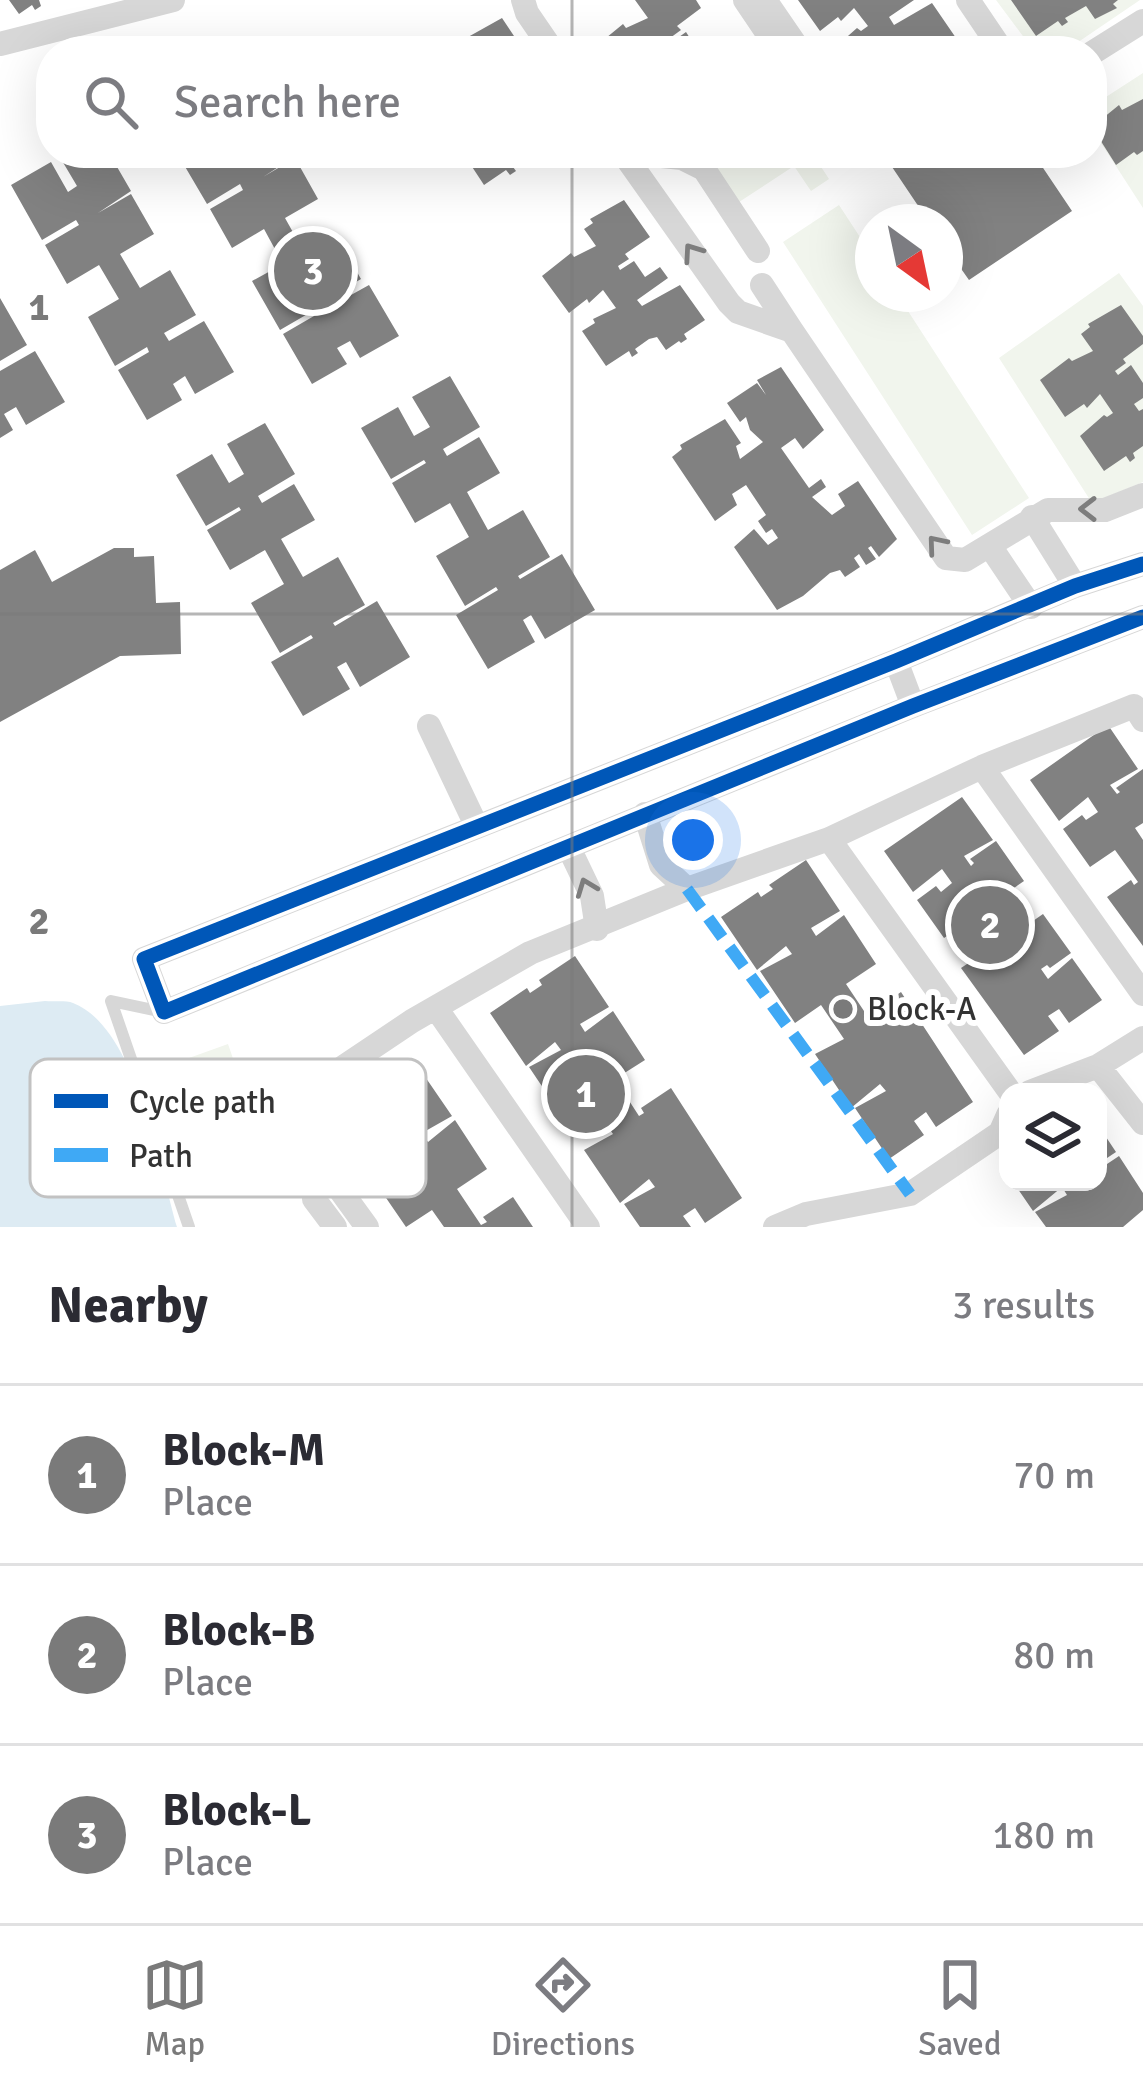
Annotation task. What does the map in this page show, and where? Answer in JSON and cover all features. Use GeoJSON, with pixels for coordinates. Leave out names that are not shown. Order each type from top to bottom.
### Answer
{"type":"FeatureCollection","features":[{"type":"Feature","properties":{"kind":"street"},"geometry":{"type":"LineString","coordinates":[[523,0],[526,14],[542,36]]}},
{"type":"Feature","properties":{"kind":"street"},"geometry":{"type":"LineString","coordinates":[[745,0],[769,36]]}},
{"type":"Feature","properties":{"kind":"street"},"geometry":{"type":"LineString","coordinates":[[765,0],[790,36]]}},
{"type":"Feature","properties":{"kind":"street"},"geometry":{"type":"LineString","coordinates":[[968,0],[993,36]]}},
{"type":"Feature","properties":{"kind":"street"},"geometry":{"type":"LineString","coordinates":[[2,40],[158,2]]}},
{"type":"Feature","properties":{"kind":"street"},"geometry":{"type":"LineString","coordinates":[[1107,44],[1143,21]]}},
{"type":"Feature","properties":{"kind":"street"},"geometry":{"type":"LineString","coordinates":[[637,168],[738,312],[792,331]]}},
{"type":"Feature","properties":{"kind":"street"},"geometry":{"type":"LineString","coordinates":[[702,168],[758,250]]}},
{"type":"Feature","properties":{"kind":"street"},"geometry":{"type":"LineString","coordinates":[[763,285],[946,558],[965,560],[1032,518],[1058,508],[1106,510],[1143,495]]}},
{"type":"Feature","properties":{"kind":"street"},"geometry":{"type":"LineString","coordinates":[[1032,518],[1075,586]]}},
{"type":"Feature","properties":{"kind":"street"},"geometry":{"type":"LineString","coordinates":[[990,546],[1031,607]]}},
{"type":"Feature","properties":{"kind":"street"},"geometry":{"type":"LineString","coordinates":[[1143,564],[1075,586],[144,959],[164,1012],[645,814],[1143,617]]}},
{"type":"Feature","properties":{"kind":"street"},"geometry":{"type":"LineString","coordinates":[[896,661],[913,706]]}},
{"type":"Feature","properties":{"kind":"street"},"geometry":{"type":"LineString","coordinates":[[356,1059],[530,953],[687,889],[829,839],[982,767],[1140,710]]}},
{"type":"Feature","properties":{"kind":"street"},"geometry":{"type":"LineString","coordinates":[[429,726],[476,827]]}},
{"type":"Feature","properties":{"kind":"street"},"geometry":{"type":"LineString","coordinates":[[982,767],[1143,994]]}},
{"type":"Feature","properties":{"kind":"street"},"geometry":{"type":"LineString","coordinates":[[645,814],[661,865],[687,889]]}},
{"type":"Feature","properties":{"kind":"street"},"geometry":{"type":"LineString","coordinates":[[829,839],[1004,1083]]}},
{"type":"Feature","properties":{"kind":"street"},"geometry":{"type":"LineString","coordinates":[[569,848],[592,896],[597,928]]}},
{"type":"Feature","properties":{"kind":"street"},"geometry":{"type":"LineString","coordinates":[[436,1008],[587,1227]]}},
{"type":"Feature","properties":{"kind":"street"},"geometry":{"type":"LineString","coordinates":[[1054,1083],[1098,1066],[1143,1038]]}},
{"type":"Feature","properties":{"kind":"street"},"geometry":{"type":"LineString","coordinates":[[1098,1066],[1143,1123]]}},
{"type":"Feature","properties":{"kind":"street"},"geometry":{"type":"LineString","coordinates":[[775,1227],[806,1214],[910,1194],[999,1134]]}},
{"type":"Feature","properties":{"kind":"street"},"geometry":{"type":"LineString","coordinates":[[345,1197],[367,1227]]}},
{"type":"Feature","properties":{"kind":"street"},"geometry":{"type":"LineString","coordinates":[[314,1199],[334,1227]]}},
{"type":"Feature","properties":{"kind":"lane"},"geometry":{"type":"LineString","coordinates":[[131,1059],[111,1001],[164,1012]]}},
{"type":"Feature","properties":{"kind":"lane"},"geometry":{"type":"LineString","coordinates":[[179,1197],[189,1227]]}},
{"type":"Feature","properties":{"kind":"shaded area"},"geometry":{"type":"Polygon","coordinates":[[[996,0],[1140,0],[1087,36],[1023,36],[996,0]]]}},
{"type":"Feature","properties":{"kind":"shaded area"},"geometry":{"type":"Polygon","coordinates":[[[1143,73],[1143,208],[1107,152],[1107,96],[1143,73]]]}},
{"type":"Feature","properties":{"kind":"shaded area"},"geometry":{"type":"Polygon","coordinates":[[[712,168],[791,168],[736,204],[712,168]]]}},
{"type":"Feature","properties":{"kind":"shaded area"},"geometry":{"type":"Polygon","coordinates":[[[795,168],[822,168],[829,179],[811,191],[795,168]]]}},
{"type":"Feature","properties":{"kind":"shaded area"},"geometry":{"type":"Polygon","coordinates":[[[839,205],[855,229],[855,312],[909,312],[1029,498],[972,535],[783,242],[839,205]]]}},
{"type":"Feature","properties":{"kind":"shaded area"},"geometry":{"type":"Polygon","coordinates":[[[1119,273],[1143,306],[1143,482],[1092,503],[999,358],[1119,273]]]}},
{"type":"Feature","properties":{"kind":"shaded area"},"geometry":{"type":"Polygon","coordinates":[[[73,1003],[95,1017],[123,1059],[30,1059],[30,1197],[169,1197],[177,1227],[0,1227],[0,1006],[73,1003]]]}},
{"type":"Feature","properties":{"kind":"shaded area"},"geometry":{"type":"Polygon","coordinates":[[[228,1044],[233,1059],[186,1059],[228,1044]]]}},
{"type":"Feature","properties":{"kind":"building"},"geometry":{"type":"Polygon","coordinates":[[[9,0],[39,0],[41,6],[35,10],[32,5],[19,14],[9,0]]]}},
{"type":"Feature","properties":{"kind":"building"},"geometry":{"type":"Polygon","coordinates":[[[635,0],[696,0],[701,8],[677,26],[681,30],[673,36],[608,36],[623,24],[626,28],[648,18],[635,0]]]}},
{"type":"Feature","properties":{"kind":"building"},"geometry":{"type":"Polygon","coordinates":[[[798,0],[914,0],[889,17],[894,25],[932,3],[955,36],[848,36],[868,26],[854,8],[820,31],[798,0]]]}},
{"type":"Feature","properties":{"kind":"building"},"geometry":{"type":"Polygon","coordinates":[[[1011,0],[1118,0],[1113,4],[1117,8],[1095,19],[1086,6],[1065,18],[1068,22],[1062,26],[1058,21],[1036,36],[1011,0]]]}},
{"type":"Feature","properties":{"kind":"building"},"geometry":{"type":"Polygon","coordinates":[[[502,18],[514,36],[470,36],[502,18]]]}},
{"type":"Feature","properties":{"kind":"building"},"geometry":{"type":"Polygon","coordinates":[[[1143,99],[1143,151],[1116,165],[1107,151],[1107,115],[1119,105],[1122,110],[1143,99]]]}},
{"type":"Feature","properties":{"kind":"building"},"geometry":{"type":"Polygon","coordinates":[[[41,168],[54,168],[68,192],[77,186],[66,168],[118,168],[131,191],[98,213],[131,194],[154,234],[120,254],[140,288],[170,270],[196,315],[164,333],[169,341],[204,321],[234,372],[195,394],[185,376],[173,384],[182,400],[147,420],[118,370],[149,352],[147,347],[115,366],[88,317],[119,299],[99,265],[67,284],[45,245],[79,225],[76,220],[42,240],[11,185],[41,168]]]}},
{"type":"Feature","properties":{"kind":"building"},"geometry":{"type":"Polygon","coordinates":[[[186,168],[277,168],[263,177],[278,168],[301,168],[318,199],[285,218],[304,252],[335,234],[361,279],[329,298],[333,305],[369,285],[399,336],[360,358],[350,341],[337,348],[347,364],[312,384],[283,334],[314,316],[311,312],[280,330],[252,281],[283,264],[264,229],[232,248],[210,209],[243,190],[240,184],[207,204],[186,168]]]}},
{"type":"Feature","properties":{"kind":"building"},"geometry":{"type":"Polygon","coordinates":[[[473,168],[514,168],[516,171],[510,175],[506,170],[484,185],[473,168]]]}},
{"type":"Feature","properties":{"kind":"building"},"geometry":{"type":"Polygon","coordinates":[[[893,168],[1043,168],[1072,211],[969,280],[963,272],[963,204],[917,204],[893,168]]]}},
{"type":"Feature","properties":{"kind":"building"},"geometry":{"type":"Polygon","coordinates":[[[624,200],[650,237],[625,254],[629,259],[618,266],[620,270],[634,261],[645,277],[660,267],[668,278],[637,300],[642,306],[680,285],[705,320],[684,334],[687,339],[666,350],[657,337],[649,339],[632,357],[629,351],[606,366],[582,331],[595,323],[593,319],[616,308],[603,290],[569,313],[542,276],[571,253],[574,257],[596,246],[584,229],[593,223],[590,219],[624,200]]]}},
{"type":"Feature","properties":{"kind":"building"},"geometry":{"type":"Polygon","coordinates":[[[0,298],[27,345],[0,361],[0,298]]]}},
{"type":"Feature","properties":{"kind":"building"},"geometry":{"type":"Polygon","coordinates":[[[1121,305],[1143,336],[1143,344],[1115,371],[1118,375],[1131,365],[1143,383],[1143,398],[1134,404],[1139,411],[1143,409],[1143,446],[1130,462],[1126,456],[1104,471],[1080,436],[1113,413],[1100,394],[1087,408],[1084,404],[1065,417],[1040,380],[1069,358],[1072,361],[1093,351],[1081,334],[1088,324],[1121,305]]]}},
{"type":"Feature","properties":{"kind":"building"},"geometry":{"type":"Polygon","coordinates":[[[35,351],[65,402],[26,425],[16,407],[4,414],[13,430],[0,438],[0,371],[35,351]]]}},
{"type":"Feature","properties":{"kind":"building"},"geometry":{"type":"Polygon","coordinates":[[[781,367],[824,430],[803,449],[795,438],[781,448],[809,488],[821,479],[826,487],[812,497],[832,515],[845,506],[838,494],[858,481],[897,539],[879,557],[871,546],[876,559],[866,565],[859,554],[854,558],[860,567],[845,577],[840,570],[830,573],[777,610],[734,547],[754,529],[768,545],[778,538],[772,529],[766,533],[758,521],[766,515],[746,485],[732,494],[737,505],[715,521],[672,457],[682,449],[680,445],[725,419],[741,443],[736,446],[740,459],[763,442],[750,430],[746,417],[740,422],[727,403],[757,383],[766,395],[757,380],[781,367]]]}},
{"type":"Feature","properties":{"kind":"building"},"geometry":{"type":"Polygon","coordinates":[[[450,376],[480,427],[443,449],[447,456],[479,437],[500,473],[467,492],[488,530],[523,510],[550,557],[518,576],[520,579],[562,554],[595,610],[545,639],[531,615],[523,620],[535,642],[488,669],[456,615],[498,590],[465,606],[436,556],[469,537],[450,503],[415,523],[392,483],[426,463],[391,479],[361,428],[398,407],[414,436],[430,427],[412,397],[450,376]]]}},
{"type":"Feature","properties":{"kind":"building"},"geometry":{"type":"Polygon","coordinates":[[[265,423],[295,474],[258,496],[262,503],[294,484],[315,520],[281,539],[303,577],[338,557],[365,605],[333,623],[335,626],[377,601],[410,657],[360,687],[346,662],[337,667],[350,689],[303,716],[271,662],[313,638],[280,653],[251,603],[284,584],[265,550],[230,570],[207,530],[241,510],[206,526],[176,475],[212,454],[229,483],[244,474],[227,444],[265,423]]]}},
{"type":"Feature","properties":{"kind":"building"},"geometry":{"type":"Polygon","coordinates":[[[114,548],[134,548],[134,557],[154,556],[156,603],[180,602],[181,654],[120,656],[0,722],[0,570],[35,550],[52,582],[114,548]]]}},
{"type":"Feature","properties":{"kind":"building"},"geometry":{"type":"Polygon","coordinates":[[[1108,725],[1138,769],[1110,785],[1117,794],[1116,788],[1143,769],[1143,823],[1135,828],[1143,840],[1143,946],[1107,897],[1131,880],[1134,885],[1138,882],[1115,850],[1090,867],[1063,829],[1082,815],[1086,820],[1098,812],[1088,797],[1059,821],[1030,780],[1108,725]]]}},
{"type":"Feature","properties":{"kind":"building"},"geometry":{"type":"Polygon","coordinates":[[[962,797],[993,840],[964,856],[971,866],[970,859],[996,841],[1024,881],[989,900],[1017,939],[1023,934],[1020,930],[1043,914],[1071,953],[1041,969],[1048,979],[1072,958],[1102,1000],[1069,1023],[1059,1009],[1048,1016],[1059,1031],[1024,1055],[961,968],[985,952],[992,954],[969,921],[944,938],[917,900],[936,886],[941,892],[952,883],[942,869],[913,892],[884,851],[962,797]]]}},
{"type":"Feature","properties":{"kind":"building","name":"Block-A"},"geometry":{"type":"Polygon","coordinates":[[[806,860],[840,911],[811,928],[816,936],[844,915],[876,964],[846,984],[870,1020],[875,1017],[872,1012],[901,992],[973,1102],[936,1127],[926,1112],[914,1121],[924,1135],[889,1159],[855,1108],[886,1091],[880,1084],[851,1108],[815,1054],[844,1039],[821,1005],[795,1023],[760,971],[792,954],[786,946],[757,970],[721,917],[758,892],[761,897],[773,889],[769,885],[806,860]]]}},
{"type":"Feature","properties":{"kind":"building"},"geometry":{"type":"Polygon","coordinates":[[[575,956],[609,1007],[580,1024],[585,1032],[613,1011],[645,1060],[615,1079],[639,1116],[644,1113],[641,1108],[671,1088],[742,1198],[705,1223],[695,1208],[683,1216],[691,1227],[640,1227],[624,1204],[655,1187],[649,1179],[620,1203],[584,1150],[613,1134],[590,1101],[564,1119],[529,1067],[561,1050],[555,1042],[526,1066],[490,1013],[527,988],[530,993],[542,985],[539,980],[575,956]]]}},
{"type":"Feature","properties":{"kind":"building"},"geometry":{"type":"Polygon","coordinates":[[[426,1078],[452,1116],[426,1131],[426,1078]]]}},
{"type":"Feature","properties":{"kind":"building"},"geometry":{"type":"Polygon","coordinates":[[[455,1120],[487,1169],[457,1189],[481,1225],[487,1222],[483,1217],[513,1197],[533,1227],[444,1227],[432,1210],[406,1227],[385,1197],[426,1197],[426,1139],[428,1142],[455,1120]]]}},
{"type":"Feature","properties":{"kind":"building"},"geometry":{"type":"Polygon","coordinates":[[[1119,1156],[1143,1193],[1143,1210],[1123,1227],[1046,1227],[1035,1212],[1067,1195],[1064,1191],[1107,1191],[1107,1164],[1119,1156]]]}},
{"type":"Feature","properties":{"kind":"building"},"geometry":{"type":"Polygon","coordinates":[[[1019,1191],[1057,1191],[1033,1211],[1019,1191]]]}},
{"type":"Feature","properties":{"kind":"marked path"},"geometry":{"type":"LineString","coordinates":[[687,889],[910,1194]]}},
{"type":"Feature","properties":{"kind":"cycle path"},"geometry":{"type":"LineString","coordinates":[[1143,564],[1075,586],[144,959],[164,1012],[1143,617]]}},
{"type":"Feature","properties":{"kind":"place","name":"Block-L"},"geometry":{"type":"Point","coordinates":[313,271]}},
{"type":"Feature","properties":{"kind":"place","name":"Block-B"},"geometry":{"type":"Point","coordinates":[990,925]}},
{"type":"Feature","properties":{"kind":"place","name":"Block-A"},"geometry":{"type":"Point","coordinates":[843,1009]}},
{"type":"Feature","properties":{"kind":"place","name":"Block-M"},"geometry":{"type":"Point","coordinates":[586,1094]}}]}
